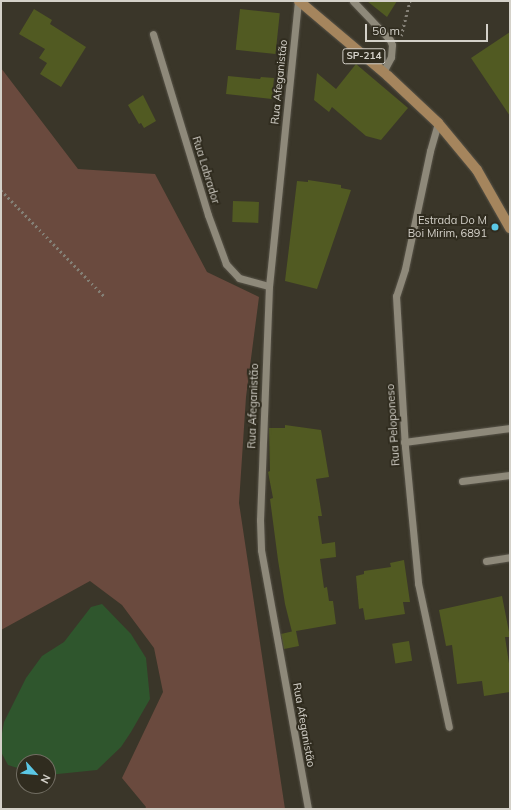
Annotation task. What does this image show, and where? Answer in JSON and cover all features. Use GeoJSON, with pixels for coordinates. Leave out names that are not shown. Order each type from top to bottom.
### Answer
{"type":"FeatureCollection","features":[{"type":"Feature","properties":{"kind":"main road","name":"SP-214"},"geometry":{"type":"LineString","coordinates":[[299,1],[383,72],[438,123],[477,170],[510,228]]}},
{"type":"Feature","properties":{"kind":"street","name":"Rua Afeganistão"},"geometry":{"type":"LineString","coordinates":[[299,1],[269,286],[260,520],[261,550],[308,809]]}},
{"type":"Feature","properties":{"kind":"street"},"geometry":{"type":"LineString","coordinates":[[353,1],[390,40],[392,46],[391,57],[383,72]]}},
{"type":"Feature","properties":{"kind":"street","name":"Rua Labrador"},"geometry":{"type":"LineString","coordinates":[[153,34],[208,215],[226,264],[239,278],[269,286]]}},
{"type":"Feature","properties":{"kind":"street","name":"Rua Peloponeso"},"geometry":{"type":"LineString","coordinates":[[438,123],[430,151],[405,269],[396,296],[404,442],[418,583],[449,727]]}},
{"type":"Feature","properties":{"kind":"street"},"geometry":{"type":"LineString","coordinates":[[404,442],[510,428]]}},
{"type":"Feature","properties":{"kind":"street"},"geometry":{"type":"LineString","coordinates":[[462,481],[510,475]]}},
{"type":"Feature","properties":{"kind":"street"},"geometry":{"type":"LineString","coordinates":[[486,561],[510,557]]}},
{"type":"Feature","properties":{"kind":"path"},"geometry":{"type":"LineString","coordinates":[[1,190],[104,296]]}},
{"type":"Feature","properties":{"kind":"shaded area"},"geometry":{"type":"Polygon","coordinates":[[[1,68],[78,169],[155,174],[207,272],[259,297],[246,397],[239,503],[285,809],[145,809],[146,807],[122,778],[163,692],[154,648],[122,605],[90,581],[1,630],[1,68]]]}},
{"type":"Feature","properties":{"kind":"shaded area"},"geometry":{"type":"Polygon","coordinates":[[[102,604],[131,634],[146,658],[150,699],[121,747],[97,770],[56,774],[56,754],[16,754],[16,768],[8,765],[1,752],[1,739],[4,722],[26,678],[42,656],[64,642],[91,607],[102,604]]]}},
{"type":"Feature","properties":{"kind":"building"},"geometry":{"type":"Polygon","coordinates":[[[367,1],[397,1],[387,17],[367,1]]]}},
{"type":"Feature","properties":{"kind":"building"},"geometry":{"type":"Polygon","coordinates":[[[34,9],[52,20],[50,24],[86,47],[61,87],[40,74],[47,63],[39,58],[45,49],[19,34],[34,9]]]}},
{"type":"Feature","properties":{"kind":"building"},"geometry":{"type":"Polygon","coordinates":[[[240,9],[280,13],[275,54],[236,50],[240,9]]]}},
{"type":"Feature","properties":{"kind":"building"},"geometry":{"type":"Polygon","coordinates":[[[510,32],[510,116],[471,58],[510,32]]]}},
{"type":"Feature","properties":{"kind":"building"},"geometry":{"type":"Polygon","coordinates":[[[356,64],[408,108],[381,140],[366,136],[332,107],[329,112],[314,100],[317,73],[336,89],[356,64]]]}},
{"type":"Feature","properties":{"kind":"building"},"geometry":{"type":"Polygon","coordinates":[[[228,76],[260,79],[261,77],[274,78],[272,99],[226,94],[228,76]]]}},
{"type":"Feature","properties":{"kind":"building"},"geometry":{"type":"Polygon","coordinates":[[[143,95],[156,121],[144,128],[141,123],[139,124],[128,105],[143,95]]]}},
{"type":"Feature","properties":{"kind":"building"},"geometry":{"type":"Polygon","coordinates":[[[308,180],[341,185],[341,188],[351,190],[317,289],[285,281],[297,181],[308,182],[308,180]]]}},
{"type":"Feature","properties":{"kind":"building"},"geometry":{"type":"Polygon","coordinates":[[[233,201],[259,202],[258,223],[232,222],[233,201]]]}},
{"type":"Feature","properties":{"kind":"building"},"geometry":{"type":"Polygon","coordinates":[[[285,425],[321,430],[329,477],[316,479],[322,516],[318,516],[322,544],[335,542],[336,557],[320,559],[324,588],[327,587],[329,601],[333,601],[336,624],[296,631],[299,646],[284,649],[281,634],[292,631],[285,604],[278,560],[270,499],[273,498],[268,472],[270,471],[269,428],[285,428],[285,425]]]}},
{"type":"Feature","properties":{"kind":"building"},"geometry":{"type":"Polygon","coordinates":[[[404,560],[410,602],[403,602],[405,614],[365,620],[363,608],[359,609],[356,576],[364,574],[364,571],[391,567],[390,563],[404,560]]]}},
{"type":"Feature","properties":{"kind":"building"},"geometry":{"type":"Polygon","coordinates":[[[502,596],[510,637],[505,637],[510,670],[510,692],[484,696],[482,681],[457,684],[452,645],[446,646],[439,610],[502,596]]]}},
{"type":"Feature","properties":{"kind":"building"},"geometry":{"type":"Polygon","coordinates":[[[409,641],[412,661],[395,663],[392,644],[409,641]]]}},
{"type":"Feature","properties":{"kind":"place","name":"Estrada Do M Boi Mirim, 6891"},"geometry":{"type":"Point","coordinates":[495,227]}}]}
